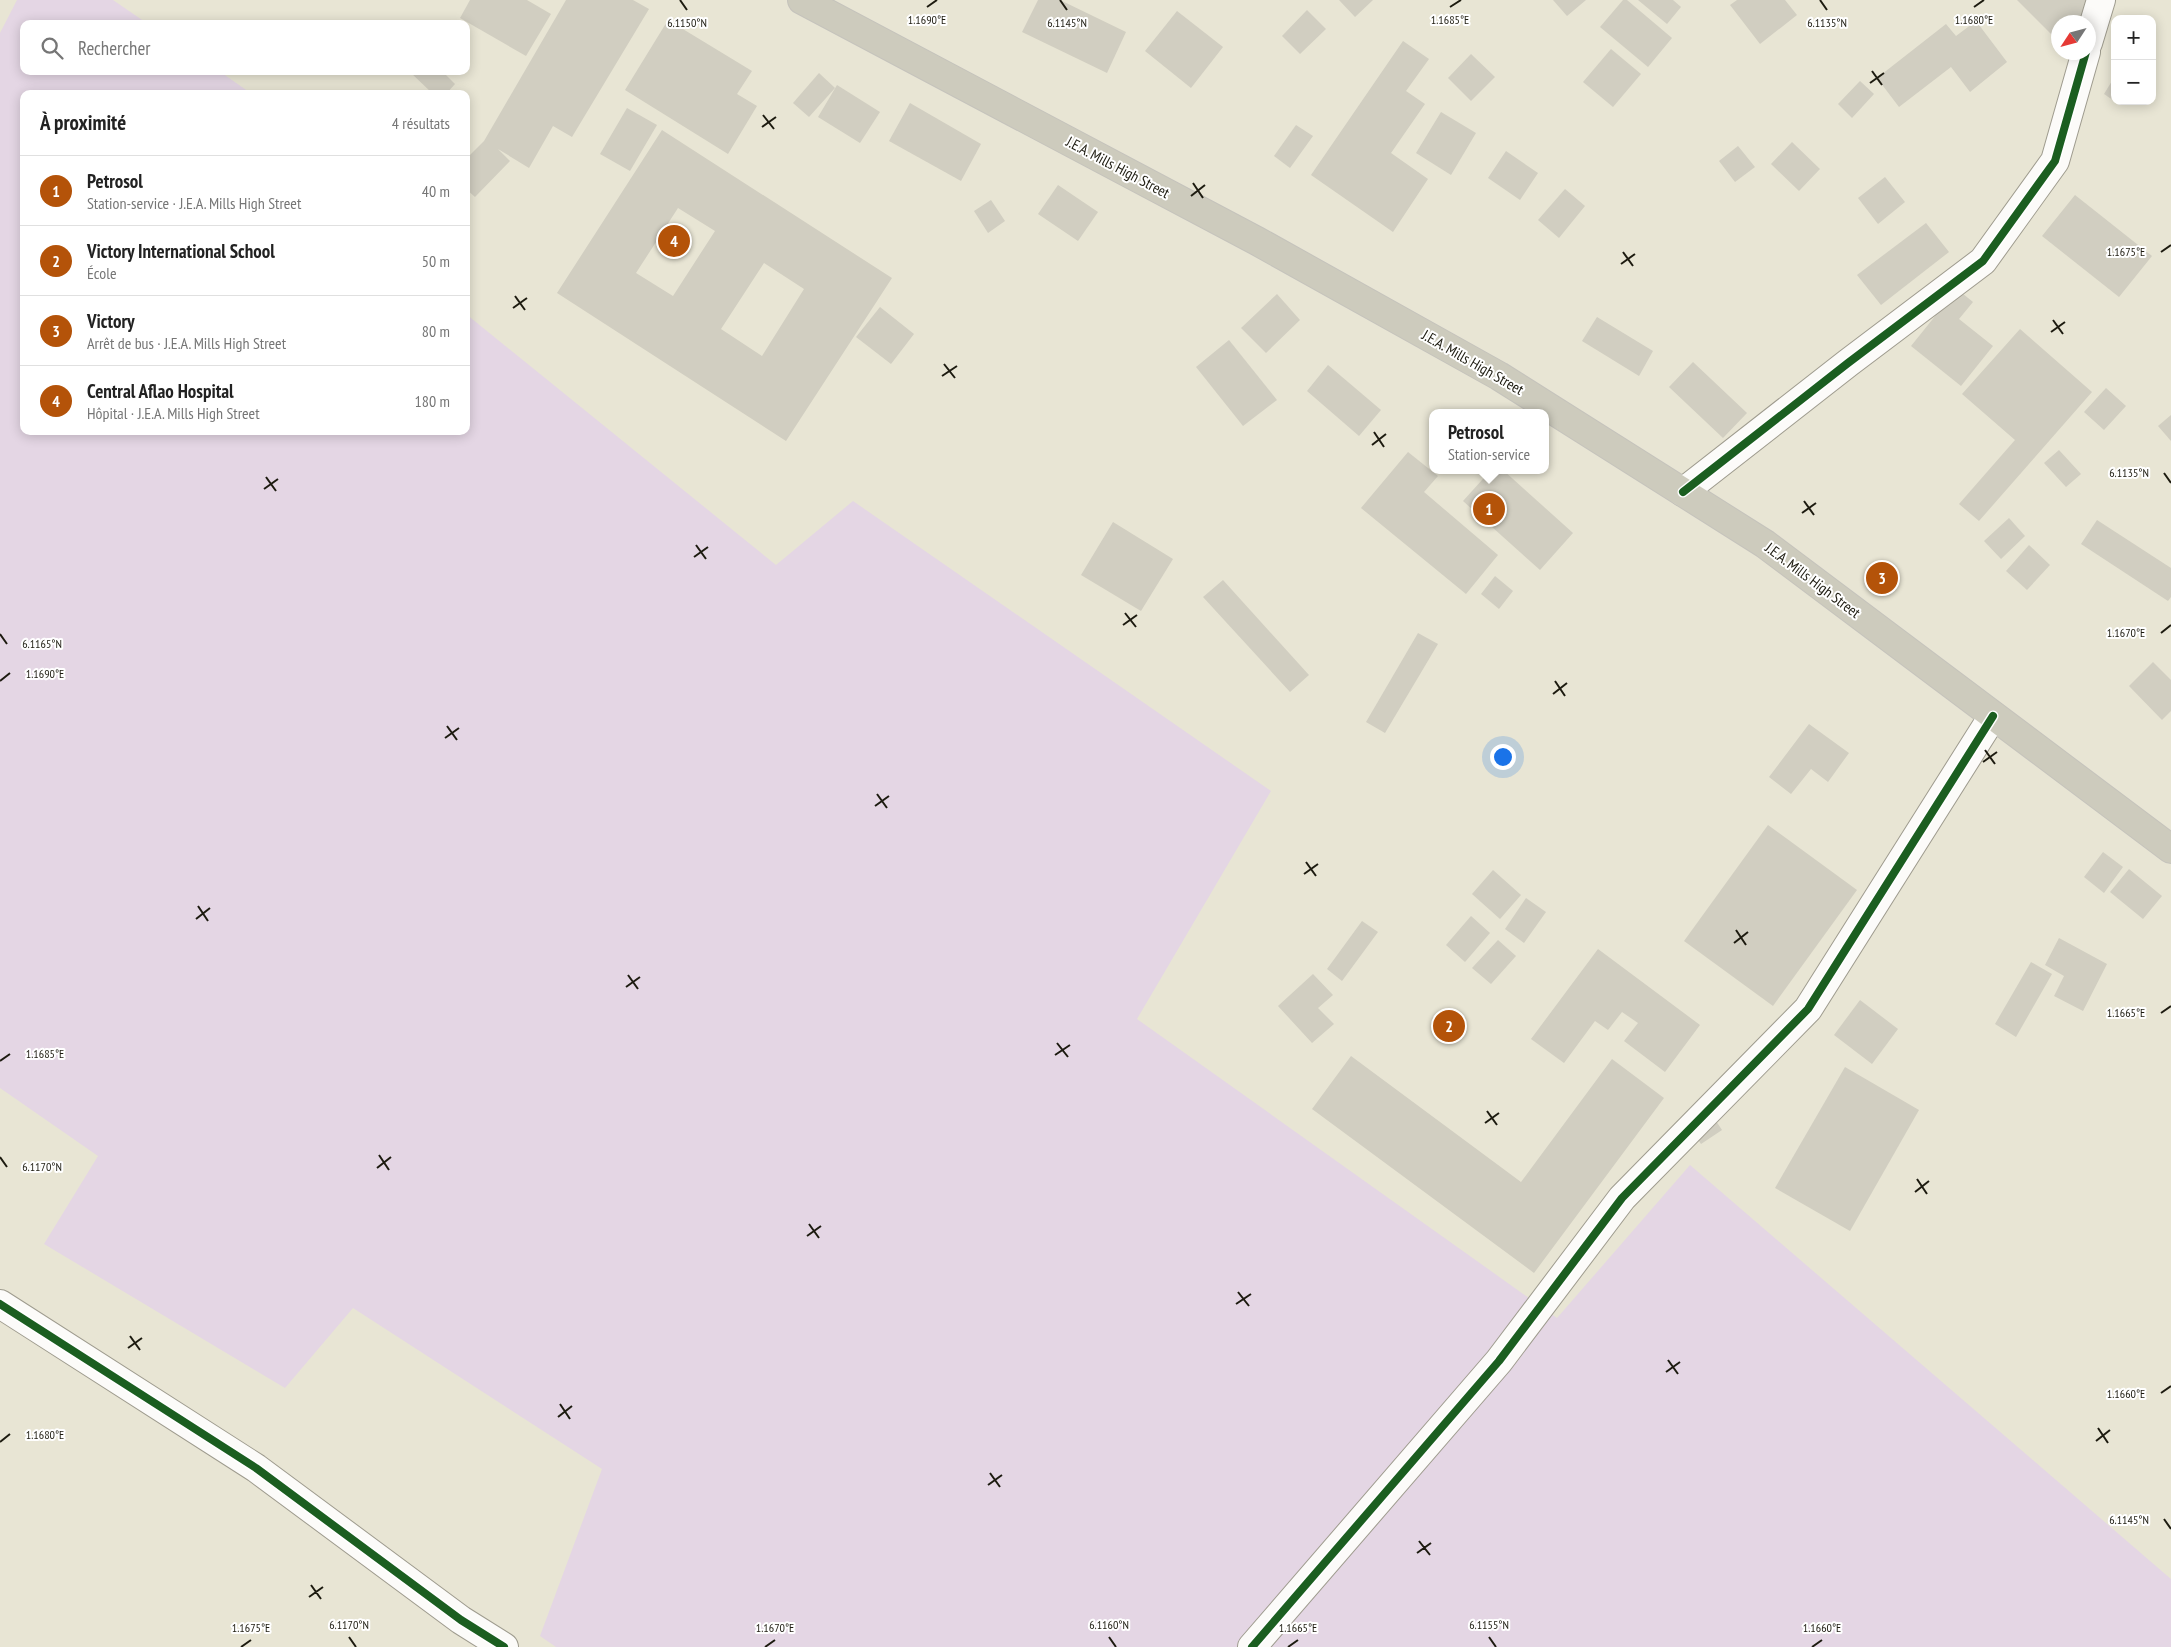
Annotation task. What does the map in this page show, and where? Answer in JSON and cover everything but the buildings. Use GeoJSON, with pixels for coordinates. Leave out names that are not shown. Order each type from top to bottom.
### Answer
{"type":"FeatureCollection","features":[{"type":"Feature","properties":{"kind":"highway","name":"J.E.A. Mills High Street"},"geometry":{"type":"LineString","coordinates":[[802,0],[1257,241],[1499,376],[1765,544],[2171,849]]}},
{"type":"Feature","properties":{"kind":"street"},"geometry":{"type":"LineString","coordinates":[[2096,17],[2101,0]]}},
{"type":"Feature","properties":{"kind":"street"},"geometry":{"type":"LineString","coordinates":[[1683,492],[1848,363],[1983,261],[2055,161],[2084,60]]}},
{"type":"Feature","properties":{"kind":"street"},"geometry":{"type":"LineString","coordinates":[[1252,1647],[1499,1361],[1622,1198],[1808,1009],[1993,716]]}},
{"type":"Feature","properties":{"kind":"street"},"geometry":{"type":"LineString","coordinates":[[0,1304],[256,1468],[461,1620],[504,1647]]}},
{"type":"Feature","properties":{"kind":"shaded area"},"geometry":{"type":"Polygon","coordinates":[[[17,0],[113,0],[142,20],[20,20],[20,75],[225,75],[246,90],[20,90],[20,435],[470,435],[470,317],[776,565],[853,501],[1271,791],[1137,1019],[1557,1318],[1690,1165],[2171,1579],[2171,1647],[556,1647],[540,1636],[602,1469],[353,1308],[285,1388],[44,1244],[98,1156],[0,1088],[0,33],[17,0]]]}},
{"type":"Feature","properties":{"kind":"cycle path"},"geometry":{"type":"LineString","coordinates":[[1683,492],[1848,363],[1983,261],[2055,161],[2084,60]]}},
{"type":"Feature","properties":{"kind":"cycle path"},"geometry":{"type":"LineString","coordinates":[[1252,1647],[1499,1361],[1622,1198],[1808,1009],[1993,716]]}},
{"type":"Feature","properties":{"kind":"cycle path"},"geometry":{"type":"LineString","coordinates":[[0,1304],[256,1468],[461,1620],[504,1647]]}},
{"type":"Feature","properties":{"kind":"place","name":"Central Aflao Hospital"},"geometry":{"type":"Point","coordinates":[674,241]}},
{"type":"Feature","properties":{"kind":"place","name":"Petrosol"},"geometry":{"type":"Point","coordinates":[1489,509]}},
{"type":"Feature","properties":{"kind":"place","name":"Victory"},"geometry":{"type":"Point","coordinates":[1882,578]}},
{"type":"Feature","properties":{"kind":"place","name":"Victory International School"},"geometry":{"type":"Point","coordinates":[1449,1026]}}]}
